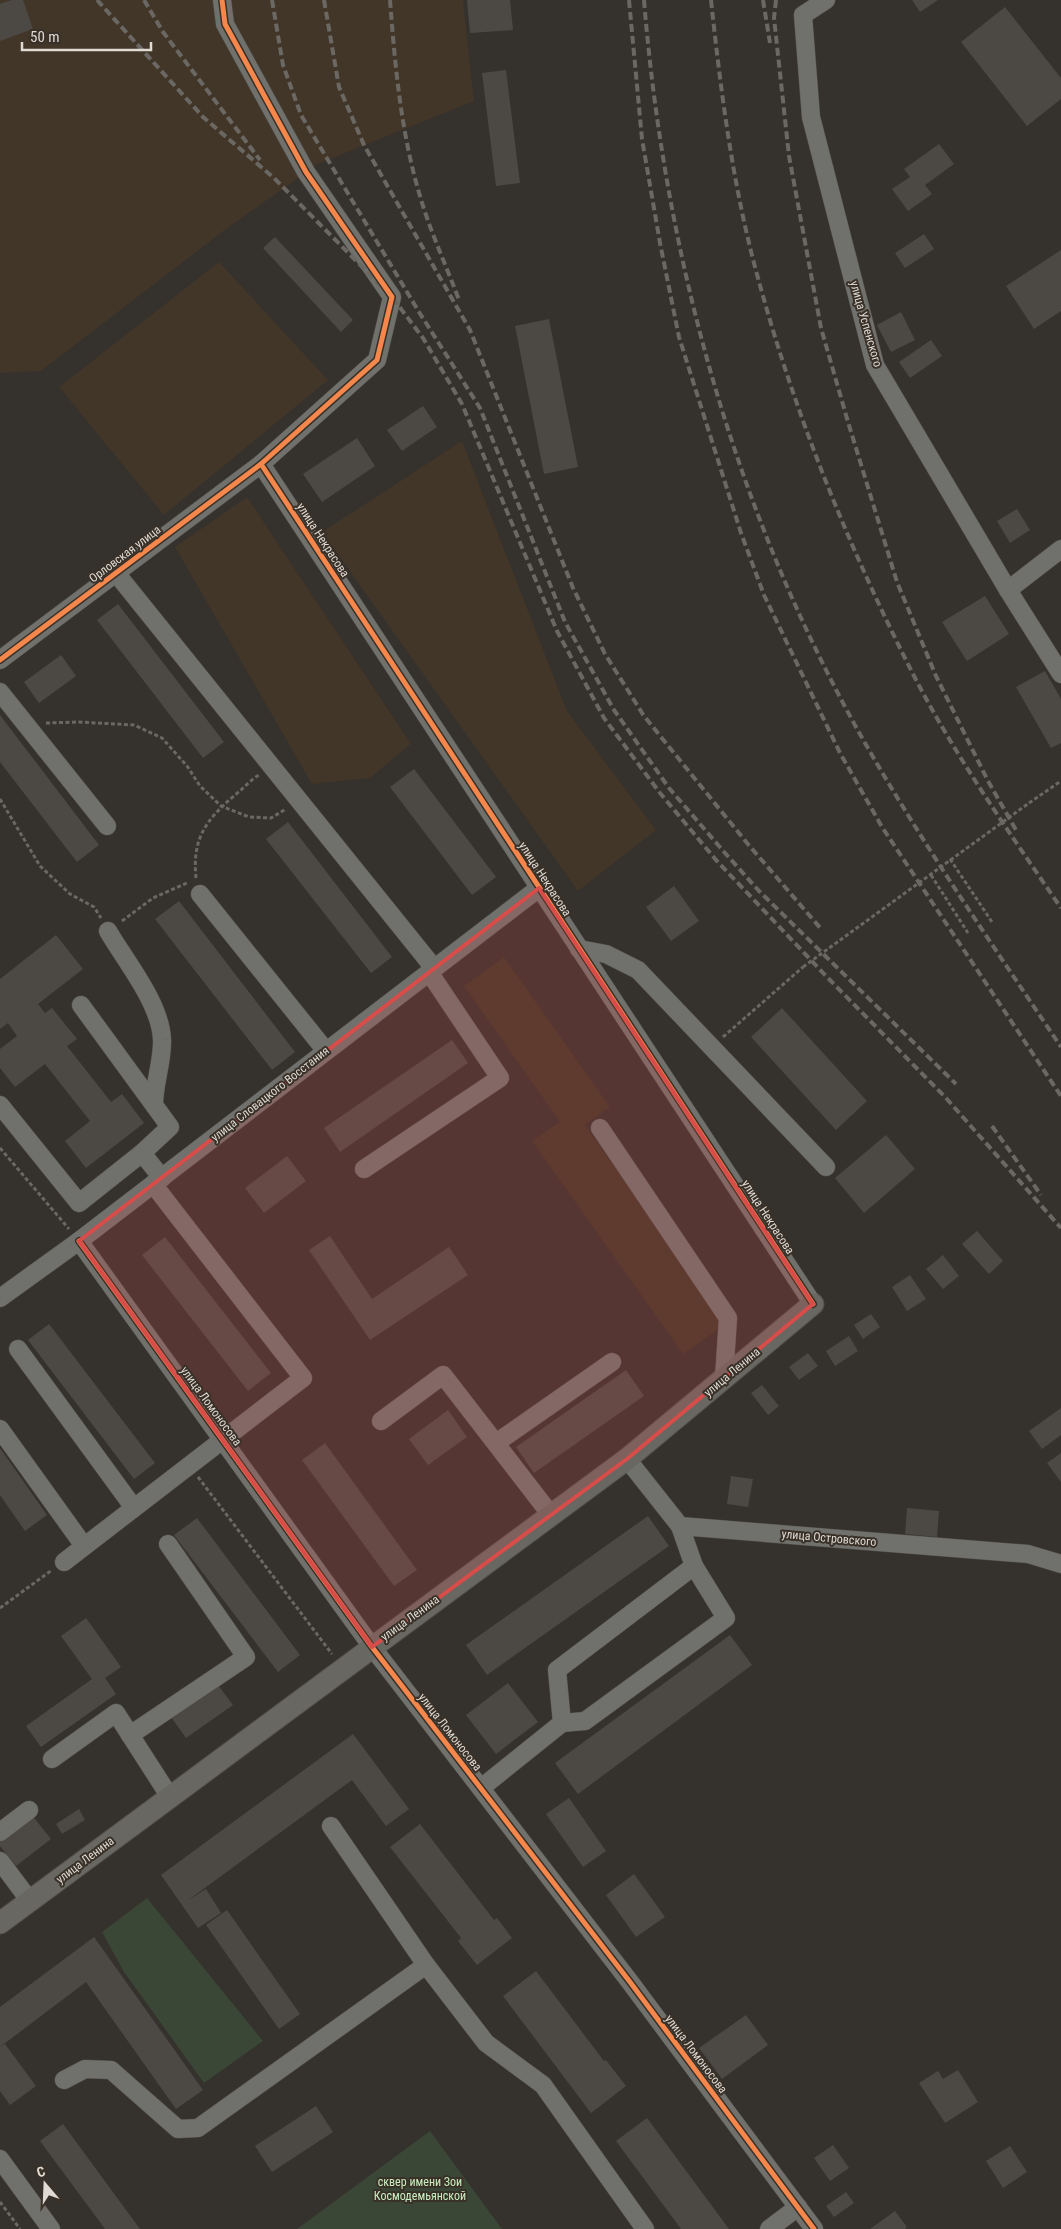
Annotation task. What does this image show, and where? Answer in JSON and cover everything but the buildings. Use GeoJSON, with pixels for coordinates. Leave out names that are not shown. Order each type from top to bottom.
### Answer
{"type":"FeatureCollection","features":[{"type":"Feature","properties":{"kind":"main road","name":"улица Ленина"},"geometry":{"type":"LineString","coordinates":[[0,1923],[627,1459],[813,1304]]}},
{"type":"Feature","properties":{"kind":"street","name":"Орловская улица"},"geometry":{"type":"LineString","coordinates":[[0,660],[261,464],[377,360],[392,297],[306,172],[225,24],[222,0]]}},
{"type":"Feature","properties":{"kind":"street","name":"улица Успенского"},"geometry":{"type":"LineString","coordinates":[[826,0],[804,15],[811,117],[875,365],[1008,590],[1061,674]]}},
{"type":"Feature","properties":{"kind":"street","name":"улица Некрасова"},"geometry":{"type":"LineString","coordinates":[[261,464],[813,1304]]}},
{"type":"Feature","properties":{"kind":"street"},"geometry":{"type":"LineString","coordinates":[[1008,590],[1061,549]]}},
{"type":"Feature","properties":{"kind":"street"},"geometry":{"type":"LineString","coordinates":[[116,573],[300,801],[432,970],[500,1078],[364,1169]]}},
{"type":"Feature","properties":{"kind":"street"},"geometry":{"type":"LineString","coordinates":[[0,692],[107,826]]}},
{"type":"Feature","properties":{"kind":"street"},"geometry":{"type":"LineString","coordinates":[[198,886],[326,1051]]}},
{"type":"Feature","properties":{"kind":"street","name":"улица Словацкого Восстания"},"geometry":{"type":"LineString","coordinates":[[0,1298],[79,1241],[539,888]]}},
{"type":"Feature","properties":{"kind":"street"},"geometry":{"type":"LineString","coordinates":[[108,931],[142,985],[157,1018],[162,1041],[154,1090],[154,1105]]}},
{"type":"Feature","properties":{"kind":"street"},"geometry":{"type":"LineString","coordinates":[[579,949],[606,954],[638,970],[826,1167]]}},
{"type":"Feature","properties":{"kind":"street"},"geometry":{"type":"LineString","coordinates":[[0,1105],[79,1203],[142,1153],[170,1127],[81,1006]]}},
{"type":"Feature","properties":{"kind":"street"},"geometry":{"type":"LineString","coordinates":[[600,1128],[728,1318],[724,1378]]}},
{"type":"Feature","properties":{"kind":"street"},"geometry":{"type":"LineString","coordinates":[[64,1562],[303,1378],[157,1181],[142,1153]]}},
{"type":"Feature","properties":{"kind":"street","name":"улица Ломоносова"},"geometry":{"type":"LineString","coordinates":[[79,1241],[372,1647],[630,1982],[814,2229]]}},
{"type":"Feature","properties":{"kind":"street"},"geometry":{"type":"LineString","coordinates":[[18,1349],[134,1508]]}},
{"type":"Feature","properties":{"kind":"street"},"geometry":{"type":"LineString","coordinates":[[496,1443],[612,1362]]}},
{"type":"Feature","properties":{"kind":"street"},"geometry":{"type":"LineString","coordinates":[[381,1421],[444,1375],[551,1515]]}},
{"type":"Feature","properties":{"kind":"street"},"geometry":{"type":"LineString","coordinates":[[0,1429],[84,1546]]}},
{"type":"Feature","properties":{"kind":"street"},"geometry":{"type":"LineString","coordinates":[[481,1788],[562,1723],[585,1721],[726,1618],[694,1566],[680,1526],[627,1459]]}},
{"type":"Feature","properties":{"kind":"street","name":"улица Островского"},"geometry":{"type":"LineString","coordinates":[[680,1526],[1028,1554],[1061,1564]]}},
{"type":"Feature","properties":{"kind":"street"},"geometry":{"type":"LineString","coordinates":[[130,1735],[246,1657],[168,1544]]}},
{"type":"Feature","properties":{"kind":"street"},"geometry":{"type":"LineString","coordinates":[[562,1723],[558,1670],[694,1566]]}},
{"type":"Feature","properties":{"kind":"street"},"geometry":{"type":"LineString","coordinates":[[52,1759],[116,1713],[170,1797]]}},
{"type":"Feature","properties":{"kind":"street"},"geometry":{"type":"LineString","coordinates":[[0,1832],[29,1810]]}},
{"type":"Feature","properties":{"kind":"street"},"geometry":{"type":"LineString","coordinates":[[331,1826],[426,1965],[486,2043],[543,2085],[646,2229]]}},
{"type":"Feature","properties":{"kind":"street"},"geometry":{"type":"LineString","coordinates":[[0,1860],[30,1902]]}},
{"type":"Feature","properties":{"kind":"street"},"geometry":{"type":"LineString","coordinates":[[64,2080],[85,2069],[111,2070],[178,2129],[198,2128],[426,1965]]}},
{"type":"Feature","properties":{"kind":"street"},"geometry":{"type":"LineString","coordinates":[[0,2159],[51,2229]]}},
{"type":"Feature","properties":{"kind":"street"},"geometry":{"type":"LineString","coordinates":[[769,2229],[798,2207]]}},
{"type":"Feature","properties":{"kind":"path"},"geometry":{"type":"LineString","coordinates":[[26,724],[79,722],[134,725],[162,738],[187,766],[200,786],[221,806],[248,817],[271,818],[300,801]]}},
{"type":"Feature","properties":{"kind":"path"},"geometry":{"type":"LineString","coordinates":[[0,799],[40,866],[70,894],[94,907],[108,931],[153,898],[198,886],[194,858],[200,835],[221,806],[255,777],[272,767]]}},
{"type":"Feature","properties":{"kind":"path"},"geometry":{"type":"LineString","coordinates":[[712,1047],[803,967],[931,875],[950,859],[1061,781]]}},
{"type":"Feature","properties":{"kind":"path"},"geometry":{"type":"LineString","coordinates":[[950,859],[992,922]]}},
{"type":"Feature","properties":{"kind":"path"},"geometry":{"type":"LineString","coordinates":[[931,875],[968,933]]}},
{"type":"Feature","properties":{"kind":"path"},"geometry":{"type":"LineString","coordinates":[[0,1148],[79,1241]]}},
{"type":"Feature","properties":{"kind":"path"},"geometry":{"type":"LineString","coordinates":[[190,1465],[343,1668]]}},
{"type":"Feature","properties":{"kind":"path"},"geometry":{"type":"LineString","coordinates":[[0,1608],[64,1562]]}},
{"type":"Feature","properties":{"kind":"path"},"geometry":{"type":"LineString","coordinates":[[0,2202],[20,2229]]}},
{"type":"Feature","properties":{"kind":"highlighted area"},"geometry":{"type":"Polygon","coordinates":[[[539,888],[813,1304],[627,1459],[372,1647],[79,1241],[539,888]]]}},
{"type":"Feature","properties":{"kind":"shaded area"},"geometry":{"type":"Polygon","coordinates":[[[0,0],[463,0],[474,101],[318,164],[226,229],[41,371],[0,373],[0,0]]]}},
{"type":"Feature","properties":{"kind":"shaded area"},"geometry":{"type":"Polygon","coordinates":[[[219,262],[328,380],[164,515],[59,387],[219,262]]]}},
{"type":"Feature","properties":{"kind":"shaded area"},"geometry":{"type":"Polygon","coordinates":[[[462,441],[567,711],[656,830],[578,891],[322,532],[462,441]]]}},
{"type":"Feature","properties":{"kind":"shaded area"},"geometry":{"type":"Polygon","coordinates":[[[247,497],[411,744],[370,778],[312,784],[175,547],[247,497]]]}},
{"type":"Feature","properties":{"kind":"shaded area"},"geometry":{"type":"Polygon","coordinates":[[[504,957],[610,1107],[585,1125],[726,1324],[683,1354],[532,1141],[560,1122],[464,986],[504,957]]]}},
{"type":"Feature","properties":{"kind":"green space"},"geometry":{"type":"Polygon","coordinates":[[[147,1898],[263,2041],[204,2083],[124,1972],[102,1932],[147,1898]]]}},
{"type":"Feature","properties":{"kind":"green space","name":"сквер имени Зои Космодемьянской"},"geometry":{"type":"Polygon","coordinates":[[[430,2131],[502,2229],[297,2229],[430,2131]]]}},
{"type":"Feature","properties":{"kind":"railway"},"geometry":{"type":"LineString","coordinates":[[97,0],[203,117],[274,178],[392,297],[423,338],[462,404],[557,631],[604,718],[660,793],[716,860],[826,976],[946,1098],[1061,1228]]}},
{"type":"Feature","properties":{"kind":"railway"},"geometry":{"type":"LineString","coordinates":[[144,0],[163,32],[260,160]]}},
{"type":"Feature","properties":{"kind":"railway"},"geometry":{"type":"LineString","coordinates":[[272,0],[283,65],[301,115],[419,312],[480,408],[565,622],[614,710],[669,788],[759,891],[956,1084]]}},
{"type":"Feature","properties":{"kind":"railway"},"geometry":{"type":"LineString","coordinates":[[324,0],[339,87],[364,145],[470,330],[573,588],[605,654],[644,716],[747,843],[822,930]]}},
{"type":"Feature","properties":{"kind":"railway"},"geometry":{"type":"LineString","coordinates":[[390,0],[403,124],[413,172],[428,222],[459,300]]}},
{"type":"Feature","properties":{"kind":"railway"},"geometry":{"type":"LineString","coordinates":[[629,0],[642,139],[679,337],[741,533],[764,595],[840,753],[882,827],[1061,1096]]}},
{"type":"Feature","properties":{"kind":"railway"},"geometry":{"type":"LineString","coordinates":[[644,0],[654,97],[669,193],[689,289],[714,384],[744,476],[779,568],[819,657],[865,743],[960,897],[1061,1047]]}},
{"type":"Feature","properties":{"kind":"railway"},"geometry":{"type":"LineString","coordinates":[[711,0],[729,140],[749,244],[789,380],[825,480],[889,626],[929,704],[983,793],[1061,908]]}},
{"type":"Feature","properties":{"kind":"railway"},"geometry":{"type":"LineString","coordinates":[[763,0],[770,43]]}},
{"type":"Feature","properties":{"kind":"railway"},"geometry":{"type":"LineString","coordinates":[[776,0],[774,18],[789,156],[821,328],[848,422],[897,582],[936,676],[988,781],[1016,830]]}},
{"type":"Feature","properties":{"kind":"railway"},"geometry":{"type":"LineString","coordinates":[[992,1126],[1041,1195]]}},
{"type":"Feature","properties":{"kind":"cycle path"},"geometry":{"type":"LineString","coordinates":[[0,660],[261,464],[377,360],[392,297],[306,172],[225,24],[222,0]]}},
{"type":"Feature","properties":{"kind":"cycle path"},"geometry":{"type":"LineString","coordinates":[[261,464],[813,1304]]}},
{"type":"Feature","properties":{"kind":"cycle path"},"geometry":{"type":"LineString","coordinates":[[79,1241],[372,1647],[630,1982],[814,2229]]}}]}
